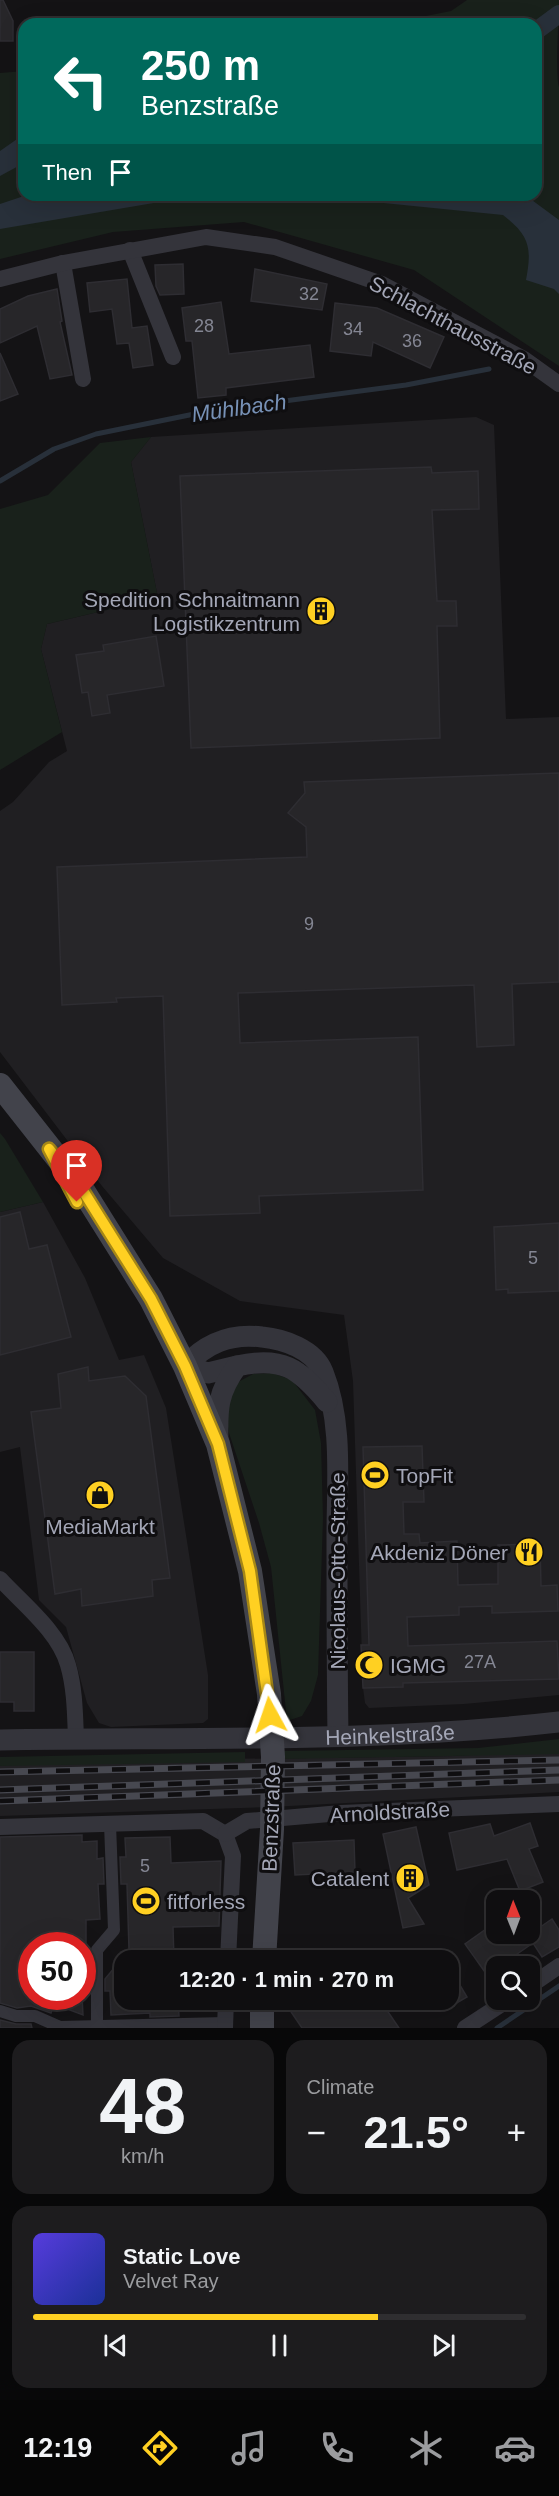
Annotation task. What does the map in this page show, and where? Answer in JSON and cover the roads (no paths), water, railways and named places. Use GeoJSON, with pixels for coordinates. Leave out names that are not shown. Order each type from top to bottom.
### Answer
{"type":"FeatureCollection","features":[{"type":"Feature","properties":{"kind":"main road","name":"Benzstraße"},"geometry":{"type":"LineString","coordinates":[[0,1085],[82,1189],[138,1279],[185,1366],[218,1444],[250,1571],[269,1694],[273,1757],[264,1950]]}},
{"type":"Feature","properties":{"kind":"main road","name":"Benzstraße"},"geometry":{"type":"LineString","coordinates":[[49,1149],[64,1182],[143,1308],[231,1500]]}},
{"type":"Feature","properties":{"kind":"main road"},"geometry":{"type":"LineString","coordinates":[[262,2010],[262,2028]]}},
{"type":"Feature","properties":{"kind":"street","name":"Schlachthausstraße"},"geometry":{"type":"LineString","coordinates":[[0,279],[63,263],[206,237],[275,247],[382,284],[524,359],[559,384]]}},
{"type":"Feature","properties":{"kind":"street"},"geometry":{"type":"LineString","coordinates":[[130,250],[173,357]]}},
{"type":"Feature","properties":{"kind":"street"},"geometry":{"type":"LineString","coordinates":[[63,263],[83,379]]}},
{"type":"Feature","properties":{"kind":"street","name":"Nicolaus-Otto-Straße"},"geometry":{"type":"LineString","coordinates":[[331,1407],[308,1378],[278,1362],[259,1361],[208,1373],[185,1366],[202,1348],[225,1340],[252,1335],[280,1339],[303,1350],[322,1370],[331,1407],[337,1432],[338,1736]]}},
{"type":"Feature","properties":{"kind":"street"},"geometry":{"type":"LineString","coordinates":[[218,1444],[217,1410],[221,1393],[224,1384],[237,1366]]}},
{"type":"Feature","properties":{"kind":"street"},"geometry":{"type":"LineString","coordinates":[[0,1579],[60,1646],[68,1665],[75,1707],[76,1739]]}},
{"type":"Feature","properties":{"kind":"street","name":"Heinkelstraße"},"geometry":{"type":"LineString","coordinates":[[0,1740],[338,1736],[482,1731],[559,1722]]}},
{"type":"Feature","properties":{"kind":"street","name":"Arnoldstraße"},"geometry":{"type":"LineString","coordinates":[[225,1834],[247,1821],[341,1813],[559,1804]]}},
{"type":"Feature","properties":{"kind":"street"},"geometry":{"type":"LineString","coordinates":[[0,1827],[203,1821],[225,1834],[233,1856],[228,1950]]}},
{"type":"Feature","properties":{"kind":"street"},"geometry":{"type":"LineString","coordinates":[[97,2027],[98,1950],[114,1930],[110,1824]]}},
{"type":"Feature","properties":{"kind":"street"},"geometry":{"type":"LineString","coordinates":[[540,1979],[559,1966]]}},
{"type":"Feature","properties":{"kind":"street"},"geometry":{"type":"LineString","coordinates":[[0,2011],[16,2016],[35,2016],[60,2027],[97,2027],[225,2026],[226,2010]]}},
{"type":"Feature","properties":{"kind":"street"},"geometry":{"type":"LineString","coordinates":[[465,2028],[493,2010]]}},
{"type":"Feature","properties":{"kind":"waterway"},"geometry":{"type":"LineString","coordinates":[[542,27],[559,14]]}},
{"type":"Feature","properties":{"kind":"waterway","name":"Mühlbach"},"geometry":{"type":"LineString","coordinates":[[0,481],[54,449],[96,434],[209,411],[406,385],[489,369]]}},
{"type":"Feature","properties":{"kind":"waterway"},"geometry":{"type":"LineString","coordinates":[[497,2028],[559,1986]]}},
{"type":"Feature","properties":{"kind":"railway"},"geometry":{"type":"LineString","coordinates":[[0,1772],[559,1760]]}},
{"type":"Feature","properties":{"kind":"railway"},"geometry":{"type":"LineString","coordinates":[[0,1790],[559,1770]]}},
{"type":"Feature","properties":{"kind":"railway"},"geometry":{"type":"LineString","coordinates":[[0,1801],[559,1780]]}},
{"type":"Feature","properties":{"kind":"place","name":"Spedition Schnaitmann Logistikzentrum"},"geometry":{"type":"Point","coordinates":[321,611]}},
{"type":"Feature","properties":{"kind":"place","name":"TopFit"},"geometry":{"type":"Point","coordinates":[375,1475]}},
{"type":"Feature","properties":{"kind":"place","name":"MediaMarkt"},"geometry":{"type":"Point","coordinates":[100,1495]}},
{"type":"Feature","properties":{"kind":"place","name":"Akdeniz Döner"},"geometry":{"type":"Point","coordinates":[529,1552]}},
{"type":"Feature","properties":{"kind":"place","name":"IGMG"},"geometry":{"type":"Point","coordinates":[369,1665]}},
{"type":"Feature","properties":{"kind":"place","name":"Catalent"},"geometry":{"type":"Point","coordinates":[410,1878]}},
{"type":"Feature","properties":{"kind":"place","name":"fitforless"},"geometry":{"type":"Point","coordinates":[146,1901]}}]}
